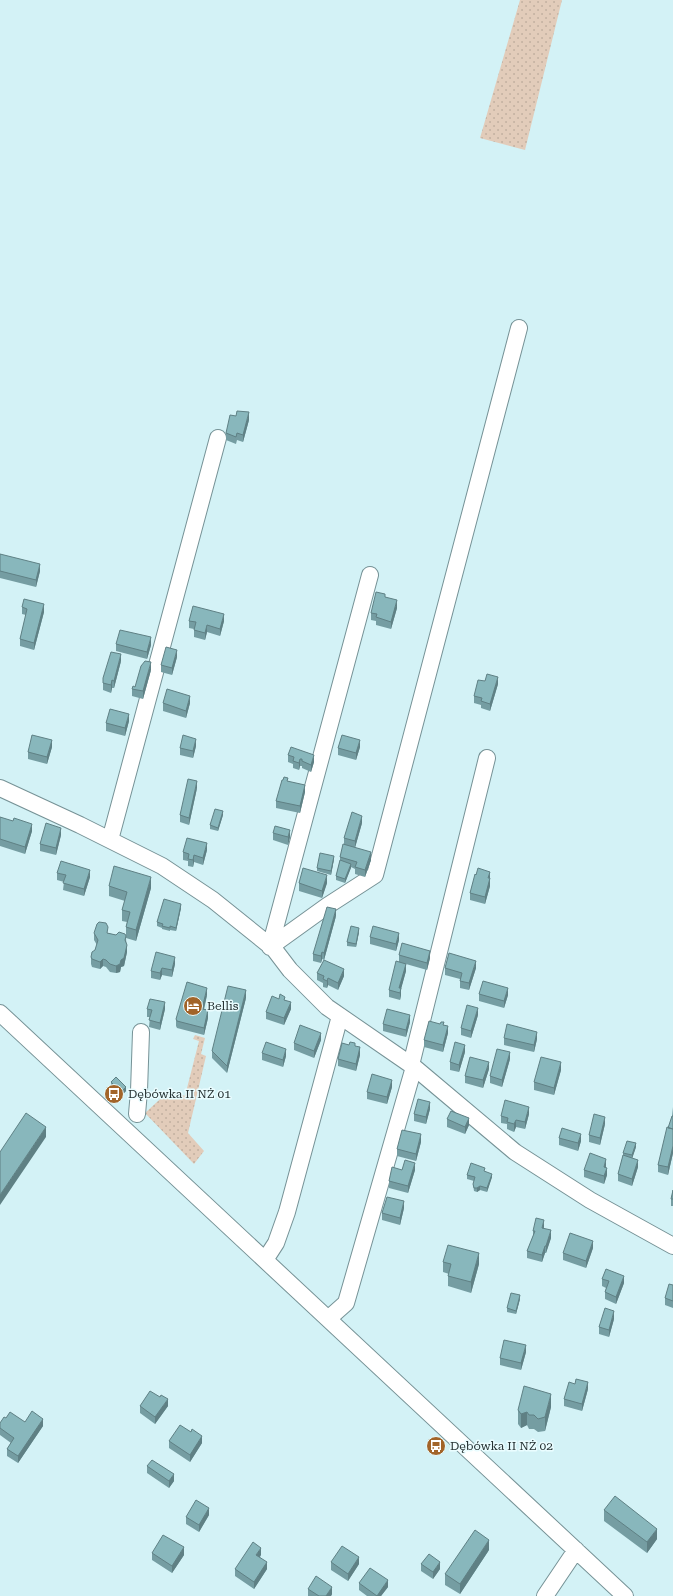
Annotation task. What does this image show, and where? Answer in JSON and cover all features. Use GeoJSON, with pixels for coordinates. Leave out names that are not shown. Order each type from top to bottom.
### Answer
{"type":"FeatureCollection","features":[{"type":"Feature","properties":{"kind":"street"},"geometry":{"type":"LineString","coordinates":[[270,947],[327,906],[375,875],[518,328]]}},
{"type":"Feature","properties":{"kind":"street"},"geometry":{"type":"LineString","coordinates":[[110,840],[218,438]]}},
{"type":"Feature","properties":{"kind":"street"},"geometry":{"type":"LineString","coordinates":[[270,947],[370,575]]}},
{"type":"Feature","properties":{"kind":"street"},"geometry":{"type":"LineString","coordinates":[[328,1319],[346,1302],[412,1066],[486,758]]}},
{"type":"Feature","properties":{"kind":"street"},"geometry":{"type":"LineString","coordinates":[[0,788],[162,866],[213,900],[270,947],[290,970],[327,1007],[412,1066],[515,1152],[590,1200],[673,1246]]}},
{"type":"Feature","properties":{"kind":"street"},"geometry":{"type":"LineString","coordinates":[[0,1013],[625,1596]]}},
{"type":"Feature","properties":{"kind":"street"},"geometry":{"type":"LineString","coordinates":[[265,1260],[276,1243],[287,1212],[340,1016]]}},
{"type":"Feature","properties":{"kind":"street"},"geometry":{"type":"LineString","coordinates":[[137,1114],[140,1091],[141,1032]]}},
{"type":"Feature","properties":{"kind":"street"},"geometry":{"type":"LineString","coordinates":[[545,1596],[576,1550]]}},
{"type":"Feature","properties":{"kind":"shaded area"},"geometry":{"type":"Polygon","coordinates":[[[520,0],[562,0],[525,150],[480,138],[520,0]]]}},
{"type":"Feature","properties":{"kind":"shaded area"},"geometry":{"type":"Polygon","coordinates":[[[195,1035],[205,1038],[201,1054],[206,1056],[188,1133],[204,1151],[194,1164],[145,1113],[170,1090],[185,1096],[199,1041],[193,1039],[195,1035]]]}},
{"type":"Feature","properties":{"kind":"building"},"geometry":{"type":"Polygon","coordinates":[[[237,411],[249,412],[243,435],[237,433],[236,437],[226,433],[230,415],[236,416],[237,411]]]}},
{"type":"Feature","properties":{"kind":"building"},"geometry":{"type":"Polygon","coordinates":[[[0,554],[40,564],[36,580],[0,571],[0,554]]]}},
{"type":"Feature","properties":{"kind":"building"},"geometry":{"type":"Polygon","coordinates":[[[376,592],[385,594],[385,597],[397,600],[391,622],[376,617],[377,614],[371,613],[376,592]]]}},
{"type":"Feature","properties":{"kind":"building"},"geometry":{"type":"Polygon","coordinates":[[[24,599],[44,604],[34,643],[20,639],[27,609],[22,607],[24,599]]]}},
{"type":"Feature","properties":{"kind":"building"},"geometry":{"type":"Polygon","coordinates":[[[193,606],[224,614],[220,629],[207,625],[205,633],[194,630],[196,622],[189,621],[193,606]]]}},
{"type":"Feature","properties":{"kind":"building"},"geometry":{"type":"Polygon","coordinates":[[[120,630],[151,637],[147,652],[116,644],[120,630]]]}},
{"type":"Feature","properties":{"kind":"building"},"geometry":{"type":"Polygon","coordinates":[[[166,647],[177,650],[172,668],[161,665],[166,647]]]}},
{"type":"Feature","properties":{"kind":"building"},"geometry":{"type":"Polygon","coordinates":[[[111,652],[121,654],[114,681],[112,680],[111,685],[103,683],[103,678],[111,652]]]}},
{"type":"Feature","properties":{"kind":"building"},"geometry":{"type":"Polygon","coordinates":[[[145,661],[151,662],[143,691],[132,689],[133,686],[135,687],[141,666],[145,661]]]}},
{"type":"Feature","properties":{"kind":"building"},"geometry":{"type":"Polygon","coordinates":[[[487,674],[498,677],[490,704],[481,701],[482,698],[474,696],[478,680],[485,681],[487,674]]]}},
{"type":"Feature","properties":{"kind":"building"},"geometry":{"type":"Polygon","coordinates":[[[167,689],[190,696],[186,711],[163,703],[167,689]]]}},
{"type":"Feature","properties":{"kind":"building"},"geometry":{"type":"Polygon","coordinates":[[[110,709],[129,714],[125,728],[106,723],[110,709]]]}},
{"type":"Feature","properties":{"kind":"building"},"geometry":{"type":"Polygon","coordinates":[[[32,735],[52,740],[47,757],[28,752],[32,735]]]}},
{"type":"Feature","properties":{"kind":"building"},"geometry":{"type":"Polygon","coordinates":[[[183,735],[196,739],[193,751],[180,748],[183,735]]]}},
{"type":"Feature","properties":{"kind":"building"},"geometry":{"type":"Polygon","coordinates":[[[342,735],[360,740],[356,753],[338,748],[342,735]]]}},
{"type":"Feature","properties":{"kind":"building"},"geometry":{"type":"Polygon","coordinates":[[[291,747],[314,755],[311,765],[302,761],[302,759],[300,759],[299,763],[293,761],[294,757],[288,755],[291,747]]]}},
{"type":"Feature","properties":{"kind":"building"},"geometry":{"type":"Polygon","coordinates":[[[284,777],[288,778],[287,781],[305,785],[300,806],[276,801],[284,777]]]}},
{"type":"Feature","properties":{"kind":"building"},"geometry":{"type":"Polygon","coordinates":[[[188,779],[197,781],[189,818],[180,815],[188,779]]]}},
{"type":"Feature","properties":{"kind":"building"},"geometry":{"type":"Polygon","coordinates":[[[215,809],[223,811],[218,828],[210,825],[215,809]]]}},
{"type":"Feature","properties":{"kind":"building"},"geometry":{"type":"Polygon","coordinates":[[[352,812],[362,816],[355,841],[344,838],[352,812]]]}},
{"type":"Feature","properties":{"kind":"building"},"geometry":{"type":"Polygon","coordinates":[[[0,817],[13,821],[14,818],[32,824],[25,847],[0,839],[0,817]]]}},
{"type":"Feature","properties":{"kind":"building"},"geometry":{"type":"Polygon","coordinates":[[[46,823],[61,828],[56,848],[40,844],[46,823]]]}},
{"type":"Feature","properties":{"kind":"building"},"geometry":{"type":"Polygon","coordinates":[[[275,826],[290,830],[288,837],[273,833],[275,826]]]}},
{"type":"Feature","properties":{"kind":"building"},"geometry":{"type":"Polygon","coordinates":[[[187,838],[207,843],[203,858],[194,855],[193,860],[188,859],[189,854],[183,852],[187,838]]]}},
{"type":"Feature","properties":{"kind":"building"},"geometry":{"type":"Polygon","coordinates":[[[343,844],[371,852],[365,870],[355,867],[357,862],[340,857],[343,844]]]}},
{"type":"Feature","properties":{"kind":"building"},"geometry":{"type":"Polygon","coordinates":[[[320,853],[334,856],[331,871],[317,868],[320,853]]]}},
{"type":"Feature","properties":{"kind":"building"},"geometry":{"type":"Polygon","coordinates":[[[340,860],[351,864],[345,879],[336,876],[340,860]]]}},
{"type":"Feature","properties":{"kind":"building"},"geometry":{"type":"Polygon","coordinates":[[[61,861],[90,870],[84,889],[63,883],[66,875],[57,873],[61,861]]]}},
{"type":"Feature","properties":{"kind":"building"},"geometry":{"type":"Polygon","coordinates":[[[114,866],[151,877],[136,930],[126,927],[130,912],[122,910],[127,892],[109,886],[114,866]]]}},
{"type":"Feature","properties":{"kind":"building"},"geometry":{"type":"Polygon","coordinates":[[[303,868],[327,875],[322,891],[299,883],[303,868]]]}},
{"type":"Feature","properties":{"kind":"building"},"geometry":{"type":"Polygon","coordinates":[[[478,868],[490,872],[485,897],[470,893],[478,868]]]}},
{"type":"Feature","properties":{"kind":"building"},"geometry":{"type":"Polygon","coordinates":[[[164,899],[181,904],[176,928],[162,926],[163,924],[157,922],[164,899]]]}},
{"type":"Feature","properties":{"kind":"building"},"geometry":{"type":"Polygon","coordinates":[[[327,907],[336,909],[324,953],[322,952],[321,956],[313,954],[327,907]]]}},
{"type":"Feature","properties":{"kind":"building"},"geometry":{"type":"Polygon","coordinates":[[[99,922],[106,923],[108,927],[107,933],[116,935],[119,932],[125,934],[126,936],[125,940],[127,945],[124,958],[121,960],[120,964],[116,966],[110,964],[106,960],[103,959],[100,962],[92,959],[91,957],[98,940],[94,933],[99,922]]]}},
{"type":"Feature","properties":{"kind":"building"},"geometry":{"type":"Polygon","coordinates":[[[351,926],[359,928],[356,944],[347,942],[351,926]]]}},
{"type":"Feature","properties":{"kind":"building"},"geometry":{"type":"Polygon","coordinates":[[[373,926],[399,933],[396,944],[370,937],[373,926]]]}},
{"type":"Feature","properties":{"kind":"building"},"geometry":{"type":"Polygon","coordinates":[[[402,943],[430,951],[427,963],[399,955],[402,943]]]}},
{"type":"Feature","properties":{"kind":"building"},"geometry":{"type":"Polygon","coordinates":[[[156,952],[175,957],[172,970],[162,968],[160,973],[151,971],[156,952]]]}},
{"type":"Feature","properties":{"kind":"building"},"geometry":{"type":"Polygon","coordinates":[[[449,953],[476,961],[469,983],[460,981],[462,973],[445,968],[449,953]]]}},
{"type":"Feature","properties":{"kind":"building"},"geometry":{"type":"Polygon","coordinates":[[[324,960],[344,969],[338,983],[328,978],[327,981],[323,979],[324,976],[317,973],[324,960]]]}},
{"type":"Feature","properties":{"kind":"building"},"geometry":{"type":"Polygon","coordinates":[[[396,961],[406,964],[399,988],[401,988],[400,993],[389,990],[396,961]]]}},
{"type":"Feature","properties":{"kind":"building"},"geometry":{"type":"Polygon","coordinates":[[[483,981],[508,988],[504,1001],[479,994],[483,981]]]}},
{"type":"Feature","properties":{"kind":"building","name":"Bellis"},"geometry":{"type":"Polygon","coordinates":[[[187,982],[207,988],[202,1009],[208,1010],[204,1028],[177,1021],[176,1019],[187,982]]]}},
{"type":"Feature","properties":{"kind":"building"},"geometry":{"type":"Polygon","coordinates":[[[228,986],[246,990],[227,1066],[212,1051],[228,986]]]}},
{"type":"Feature","properties":{"kind":"building"},"geometry":{"type":"Polygon","coordinates":[[[280,994],[285,997],[284,1000],[291,1002],[284,1018],[266,1012],[272,996],[279,999],[280,994]]]}},
{"type":"Feature","properties":{"kind":"building"},"geometry":{"type":"Polygon","coordinates":[[[150,999],[165,1002],[160,1023],[149,1020],[152,1010],[147,1009],[150,999]]]}},
{"type":"Feature","properties":{"kind":"building"},"geometry":{"type":"Polygon","coordinates":[[[467,1005],[478,1008],[471,1031],[461,1028],[467,1005]]]}},
{"type":"Feature","properties":{"kind":"building"},"geometry":{"type":"Polygon","coordinates":[[[387,1009],[410,1015],[406,1030],[383,1024],[387,1009]]]}},
{"type":"Feature","properties":{"kind":"building"},"geometry":{"type":"Polygon","coordinates":[[[429,1021],[440,1024],[441,1022],[444,1022],[443,1025],[448,1026],[443,1045],[424,1040],[429,1021]]]}},
{"type":"Feature","properties":{"kind":"building"},"geometry":{"type":"Polygon","coordinates":[[[507,1024],[537,1032],[534,1045],[504,1038],[507,1024]]]}},
{"type":"Feature","properties":{"kind":"building"},"geometry":{"type":"Polygon","coordinates":[[[300,1025],[321,1033],[314,1051],[294,1043],[300,1025]]]}},
{"type":"Feature","properties":{"kind":"building"},"geometry":{"type":"Polygon","coordinates":[[[266,1042],[286,1049],[283,1060],[262,1053],[266,1042]]]}},
{"type":"Feature","properties":{"kind":"building"},"geometry":{"type":"Polygon","coordinates":[[[350,1042],[355,1043],[355,1046],[360,1047],[356,1064],[338,1059],[342,1043],[349,1045],[350,1042]]]}},
{"type":"Feature","properties":{"kind":"building"},"geometry":{"type":"Polygon","coordinates":[[[455,1042],[465,1045],[459,1065],[450,1062],[455,1042]]]}},
{"type":"Feature","properties":{"kind":"building"},"geometry":{"type":"Polygon","coordinates":[[[497,1049],[510,1052],[502,1080],[490,1076],[497,1049]]]}},
{"type":"Feature","properties":{"kind":"building"},"geometry":{"type":"Polygon","coordinates":[[[470,1057],[489,1062],[483,1080],[465,1076],[470,1057]]]}},
{"type":"Feature","properties":{"kind":"building"},"geometry":{"type":"Polygon","coordinates":[[[541,1057],[561,1062],[554,1088],[534,1082],[541,1057]]]}},
{"type":"Feature","properties":{"kind":"building"},"geometry":{"type":"Polygon","coordinates":[[[372,1074],[392,1080],[387,1097],[367,1092],[372,1074]]]}},
{"type":"Feature","properties":{"kind":"building"},"geometry":{"type":"Polygon","coordinates":[[[116,1077],[126,1087],[121,1092],[111,1082],[116,1077]]]}},
{"type":"Feature","properties":{"kind":"building"},"geometry":{"type":"Polygon","coordinates":[[[418,1099],[430,1102],[426,1117],[414,1114],[418,1099]]]}},
{"type":"Feature","properties":{"kind":"building"},"geometry":{"type":"Polygon","coordinates":[[[505,1100],[529,1107],[525,1122],[516,1120],[514,1124],[507,1122],[508,1118],[501,1116],[505,1100]]]}},
{"type":"Feature","properties":{"kind":"building"},"geometry":{"type":"Polygon","coordinates":[[[451,1111],[469,1118],[465,1127],[447,1119],[451,1111]]]}},
{"type":"Feature","properties":{"kind":"building"},"geometry":{"type":"Polygon","coordinates":[[[26,1113],[46,1127],[0,1195],[0,1152],[26,1113]]]}},
{"type":"Feature","properties":{"kind":"building"},"geometry":{"type":"Polygon","coordinates":[[[594,1114],[605,1117],[600,1138],[589,1135],[594,1114]]]}},
{"type":"Feature","properties":{"kind":"building"},"geometry":{"type":"Polygon","coordinates":[[[673,1116],[673,1129],[668,1128],[673,1116]]]}},
{"type":"Feature","properties":{"kind":"building"},"geometry":{"type":"Polygon","coordinates":[[[667,1127],[673,1129],[673,1146],[668,1167],[658,1165],[667,1127]]]}},
{"type":"Feature","properties":{"kind":"building"},"geometry":{"type":"Polygon","coordinates":[[[562,1128],[581,1134],[578,1143],[559,1138],[562,1128]]]}},
{"type":"Feature","properties":{"kind":"building"},"geometry":{"type":"Polygon","coordinates":[[[402,1130],[421,1134],[416,1154],[397,1149],[402,1130]]]}},
{"type":"Feature","properties":{"kind":"building"},"geometry":{"type":"Polygon","coordinates":[[[627,1141],[636,1143],[632,1155],[623,1153],[627,1141]]]}},
{"type":"Feature","properties":{"kind":"building"},"geometry":{"type":"Polygon","coordinates":[[[590,1153],[606,1159],[604,1167],[607,1168],[604,1176],[584,1170],[590,1153]]]}},
{"type":"Feature","properties":{"kind":"building"},"geometry":{"type":"Polygon","coordinates":[[[623,1155],[638,1160],[632,1179],[618,1174],[623,1155]]]}},
{"type":"Feature","properties":{"kind":"building"},"geometry":{"type":"Polygon","coordinates":[[[405,1160],[415,1163],[408,1186],[389,1181],[392,1167],[402,1170],[405,1160]]]}},
{"type":"Feature","properties":{"kind":"building"},"geometry":{"type":"Polygon","coordinates":[[[471,1163],[485,1168],[484,1171],[492,1174],[487,1188],[480,1186],[474,1188],[473,1184],[475,1177],[467,1175],[471,1163]]]}},
{"type":"Feature","properties":{"kind":"building"},"geometry":{"type":"Polygon","coordinates":[[[387,1197],[404,1201],[400,1218],[382,1213],[387,1197]]]}},
{"type":"Feature","properties":{"kind":"building"},"geometry":{"type":"Polygon","coordinates":[[[536,1218],[544,1220],[542,1228],[551,1230],[542,1255],[527,1251],[535,1231],[533,1231],[536,1218]]]}},
{"type":"Feature","properties":{"kind":"building"},"geometry":{"type":"Polygon","coordinates":[[[570,1233],[593,1241],[586,1261],[563,1253],[570,1233]]]}},
{"type":"Feature","properties":{"kind":"building"},"geometry":{"type":"Polygon","coordinates":[[[448,1245],[479,1253],[471,1282],[448,1276],[451,1264],[443,1262],[448,1245]]]}},
{"type":"Feature","properties":{"kind":"building"},"geometry":{"type":"Polygon","coordinates":[[[606,1269],[624,1276],[616,1297],[605,1292],[609,1281],[602,1279],[606,1269]]]}},
{"type":"Feature","properties":{"kind":"building"},"geometry":{"type":"Polygon","coordinates":[[[669,1284],[673,1285],[673,1301],[665,1298],[669,1284]]]}},
{"type":"Feature","properties":{"kind":"building"},"geometry":{"type":"Polygon","coordinates":[[[511,1293],[520,1295],[516,1311],[507,1308],[511,1293]]]}},
{"type":"Feature","properties":{"kind":"building"},"geometry":{"type":"Polygon","coordinates":[[[605,1308],[614,1311],[609,1330],[599,1327],[605,1308]]]}},
{"type":"Feature","properties":{"kind":"building"},"geometry":{"type":"Polygon","coordinates":[[[504,1340],[526,1345],[521,1363],[500,1358],[504,1340]]]}},
{"type":"Feature","properties":{"kind":"building"},"geometry":{"type":"Polygon","coordinates":[[[576,1379],[588,1382],[582,1404],[564,1399],[569,1382],[575,1384],[576,1379]]]}},
{"type":"Feature","properties":{"kind":"building"},"geometry":{"type":"Polygon","coordinates":[[[524,1386],[551,1394],[545,1417],[538,1419],[534,1415],[529,1415],[527,1412],[521,1414],[518,1410],[524,1386]]]}},
{"type":"Feature","properties":{"kind":"building"},"geometry":{"type":"Polygon","coordinates":[[[150,1391],[160,1397],[161,1395],[168,1399],[155,1417],[140,1406],[150,1391]]]}},
{"type":"Feature","properties":{"kind":"building"},"geometry":{"type":"Polygon","coordinates":[[[32,1411],[43,1419],[18,1456],[7,1449],[14,1438],[0,1428],[0,1423],[10,1412],[25,1422],[32,1411]]]}},
{"type":"Feature","properties":{"kind":"building"},"geometry":{"type":"Polygon","coordinates":[[[180,1425],[191,1432],[192,1429],[202,1436],[190,1455],[169,1441],[180,1425]]]}},
{"type":"Feature","properties":{"kind":"building"},"geometry":{"type":"Polygon","coordinates":[[[152,1460],[174,1474],[169,1481],[147,1466],[152,1460]]]}},
{"type":"Feature","properties":{"kind":"building"},"geometry":{"type":"Polygon","coordinates":[[[615,1496],[657,1529],[647,1542],[604,1510],[615,1496]]]}},
{"type":"Feature","properties":{"kind":"building"},"geometry":{"type":"Polygon","coordinates":[[[196,1500],[209,1508],[199,1525],[186,1517],[196,1500]]]}},
{"type":"Feature","properties":{"kind":"building"},"geometry":{"type":"Polygon","coordinates":[[[475,1530],[489,1540],[460,1584],[445,1574],[475,1530]]]}},
{"type":"Feature","properties":{"kind":"building"},"geometry":{"type":"Polygon","coordinates":[[[163,1535],[184,1547],[172,1566],[152,1553],[163,1535]]]}},
{"type":"Feature","properties":{"kind":"building"},"geometry":{"type":"Polygon","coordinates":[[[253,1542],[261,1548],[256,1555],[267,1562],[254,1582],[235,1569],[253,1542]]]}},
{"type":"Feature","properties":{"kind":"building"},"geometry":{"type":"Polygon","coordinates":[[[342,1546],[359,1557],[348,1574],[331,1562],[342,1546]]]}},
{"type":"Feature","properties":{"kind":"building"},"geometry":{"type":"Polygon","coordinates":[[[429,1554],[440,1562],[433,1572],[421,1564],[429,1554]]]}},
{"type":"Feature","properties":{"kind":"building"},"geometry":{"type":"Polygon","coordinates":[[[370,1568],[388,1580],[377,1596],[359,1583],[370,1568]]]}},
{"type":"Feature","properties":{"kind":"building"},"geometry":{"type":"Polygon","coordinates":[[[316,1576],[332,1587],[326,1596],[319,1596],[308,1589],[316,1576]]]}},
{"type":"Feature","properties":{"kind":"place","name":"Bellis"},"geometry":{"type":"Point","coordinates":[193,1006]}},
{"type":"Feature","properties":{"kind":"place","name":"Dębówka II NŻ 01"},"geometry":{"type":"Point","coordinates":[114,1094]}},
{"type":"Feature","properties":{"kind":"place","name":"Dębówka II NŻ 02"},"geometry":{"type":"Point","coordinates":[436,1446]}}]}
